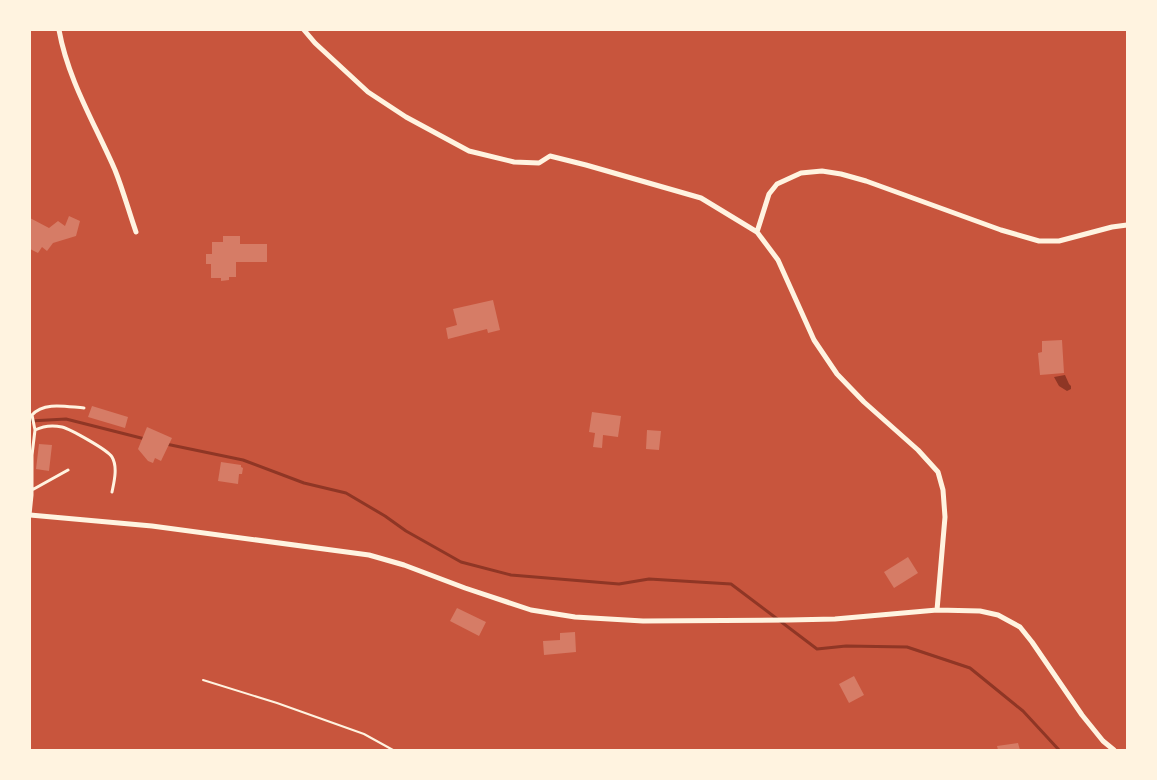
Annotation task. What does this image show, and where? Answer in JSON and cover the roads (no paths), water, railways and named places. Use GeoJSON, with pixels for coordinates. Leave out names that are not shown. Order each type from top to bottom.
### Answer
{"type":"FeatureCollection","features":[{"type":"Feature","properties":{"kind":"street"},"geometry":{"type":"LineString","coordinates":[[59,30],[77,90],[115,170],[136,232]]}},
{"type":"Feature","properties":{"kind":"street"},"geometry":{"type":"LineString","coordinates":[[304,30],[368,92],[406,117],[469,151],[514,162],[539,163],[550,156],[586,165],[701,198],[757,232],[778,260],[814,340],[837,374],[864,402],[918,450],[938,472],[943,490],[945,517],[937,610]]}},
{"type":"Feature","properties":{"kind":"street"},"geometry":{"type":"LineString","coordinates":[[757,232],[769,194],[777,184],[802,173],[822,171],[866,181],[1001,230],[1039,241],[1059,241],[1127,225]]}},
{"type":"Feature","properties":{"kind":"street"},"geometry":{"type":"LineString","coordinates":[[30,515],[152,526],[369,555],[404,565],[531,610],[575,617],[643,621],[789,620],[835,619],[937,610],[980,611],[998,615],[1020,627],[1082,715],[1114,750]]}},
{"type":"Feature","properties":{"kind":"lane"},"geometry":{"type":"LineString","coordinates":[[30,515],[32,455],[36,430],[32,415],[38,409],[56,406],[84,408]]}},
{"type":"Feature","properties":{"kind":"lane"},"geometry":{"type":"LineString","coordinates":[[36,430],[43,426],[62,427],[98,446],[112,457],[116,474],[112,492]]}},
{"type":"Feature","properties":{"kind":"lane"},"geometry":{"type":"LineString","coordinates":[[32,490],[68,470]]}},
{"type":"Feature","properties":{"kind":"waterway"},"geometry":{"type":"LineString","coordinates":[[30,421],[66,419],[145,439]]}},
{"type":"Feature","properties":{"kind":"waterway"},"geometry":{"type":"LineString","coordinates":[[166,444],[243,460],[304,483],[346,493],[406,531],[461,562],[511,575],[619,584],[649,579],[731,584],[817,649],[846,646],[907,647],[970,668],[1023,711],[1059,750]]}}]}
